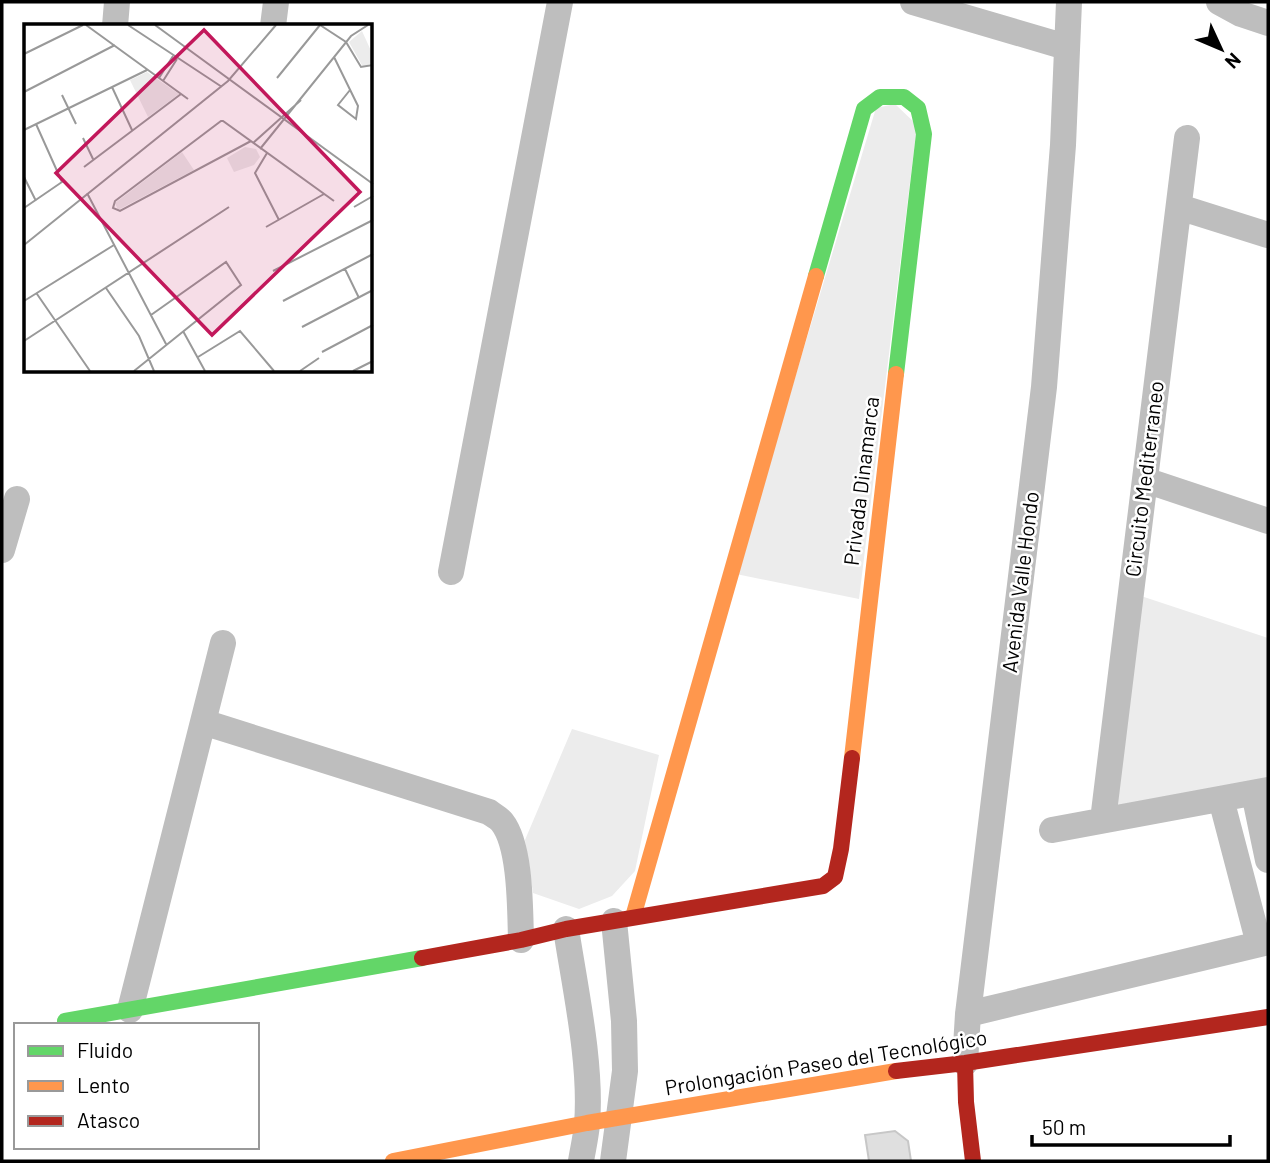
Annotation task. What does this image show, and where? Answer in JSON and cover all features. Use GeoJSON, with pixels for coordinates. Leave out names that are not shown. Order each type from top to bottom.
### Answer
{"type":"FeatureCollection","features":[{"type":"Feature","properties":{"kind":"street"},"geometry":{"type":"LineString","coordinates":[[114,24],[117,2]]}},
{"type":"Feature","properties":{"kind":"street"},"geometry":{"type":"LineString","coordinates":[[273,24],[276,2]]}},
{"type":"Feature","properties":{"kind":"street"},"geometry":{"type":"LineString","coordinates":[[451,572],[560,2]]}},
{"type":"Feature","properties":{"kind":"street"},"geometry":{"type":"LineString","coordinates":[[913,2],[1066,47]]}},
{"type":"Feature","properties":{"kind":"street","name":"Avenida Valle Hondo"},"geometry":{"type":"LineString","coordinates":[[973,1161],[966,1102],[968,1014],[1044,387],[1059,198],[1069,2]]}},
{"type":"Feature","properties":{"kind":"street"},"geometry":{"type":"LineString","coordinates":[[1219,2],[1241,15],[1268,23]]}},
{"type":"Feature","properties":{"kind":"street","name":"Privada Dinamarca"},"geometry":{"type":"LineString","coordinates":[[880,97],[904,97],[918,108],[924,134],[839,865],[835,877],[823,886],[624,919],[864,109],[880,97]]}},
{"type":"Feature","properties":{"kind":"street","name":"Circuito Mediterraneo"},"geometry":{"type":"LineString","coordinates":[[1103,820],[1187,138]]}},
{"type":"Feature","properties":{"kind":"street"},"geometry":{"type":"LineString","coordinates":[[1179,207],[1268,235]]}},
{"type":"Feature","properties":{"kind":"street"},"geometry":{"type":"LineString","coordinates":[[1145,480],[1268,521]]}},
{"type":"Feature","properties":{"kind":"street"},"geometry":{"type":"LineString","coordinates":[[2,550],[17,499]]}},
{"type":"Feature","properties":{"kind":"street"},"geometry":{"type":"LineString","coordinates":[[130,1010],[223,643]]}},
{"type":"Feature","properties":{"kind":"street"},"geometry":{"type":"LineString","coordinates":[[203,722],[489,812],[502,821],[513,851],[520,891],[521,940]]}},
{"type":"Feature","properties":{"kind":"street"},"geometry":{"type":"LineString","coordinates":[[1052,830],[1261,791],[1268,860]]}},
{"type":"Feature","properties":{"kind":"street"},"geometry":{"type":"LineString","coordinates":[[968,1014],[1264,943],[1221,799]]}},
{"type":"Feature","properties":{"kind":"street"},"geometry":{"type":"LineString","coordinates":[[65,1021],[521,940],[624,919],[625,1071],[613,1161]]}},
{"type":"Feature","properties":{"kind":"street"},"geometry":{"type":"LineString","coordinates":[[566,929],[585,1074],[587,1123],[581,1161]]}},
{"type":"Feature","properties":{"kind":"street","name":"Prolongación Paseo del Tecnológico"},"geometry":{"type":"LineString","coordinates":[[393,1161],[620,1117],[886,1072],[965,1063],[1268,1017]]}},
{"type":"Feature","properties":{"kind":"shaded area"},"geometry":{"type":"Polygon","coordinates":[[[895,104],[917,125],[859,599],[736,574],[876,108],[895,104]]]}},
{"type":"Feature","properties":{"kind":"shaded area"},"geometry":{"type":"Polygon","coordinates":[[[1138,595],[1268,638],[1268,780],[1110,812],[1138,595]]]}},
{"type":"Feature","properties":{"kind":"shaded area"},"geometry":{"type":"Polygon","coordinates":[[[572,729],[659,755],[635,871],[612,896],[579,909],[533,893],[525,840],[572,729]]]}},
{"type":"Feature","properties":{"kind":"building"},"geometry":{"type":"Polygon","coordinates":[[[895,1131],[908,1141],[911,1161],[869,1161],[865,1135],[895,1131]]]}},
{"type":"Feature","properties":{"kind":"traffic: fast"},"geometry":{"type":"LineString","coordinates":[[816,276],[864,109],[880,97],[904,97],[918,108],[924,134],[896,374]]}},
{"type":"Feature","properties":{"kind":"traffic: fast"},"geometry":{"type":"LineString","coordinates":[[65,1021],[422,958]]}},
{"type":"Feature","properties":{"kind":"traffic: slow"},"geometry":{"type":"LineString","coordinates":[[633,917],[816,276]]}},
{"type":"Feature","properties":{"kind":"traffic: slow"},"geometry":{"type":"LineString","coordinates":[[852,758],[896,374]]}},
{"type":"Feature","properties":{"kind":"traffic: slow"},"geometry":{"type":"LineString","coordinates":[[393,1161],[587,1123],[896,1071]]}},
{"type":"Feature","properties":{"kind":"traffic: jam"},"geometry":{"type":"LineString","coordinates":[[422,958],[566,929],[823,886],[835,877],[852,758]]}},
{"type":"Feature","properties":{"kind":"traffic: jam"},"geometry":{"type":"LineString","coordinates":[[896,1071],[1268,1017]]}},
{"type":"Feature","properties":{"kind":"traffic: jam"},"geometry":{"type":"LineString","coordinates":[[965,1063],[966,1102],[973,1161]]}}]}
